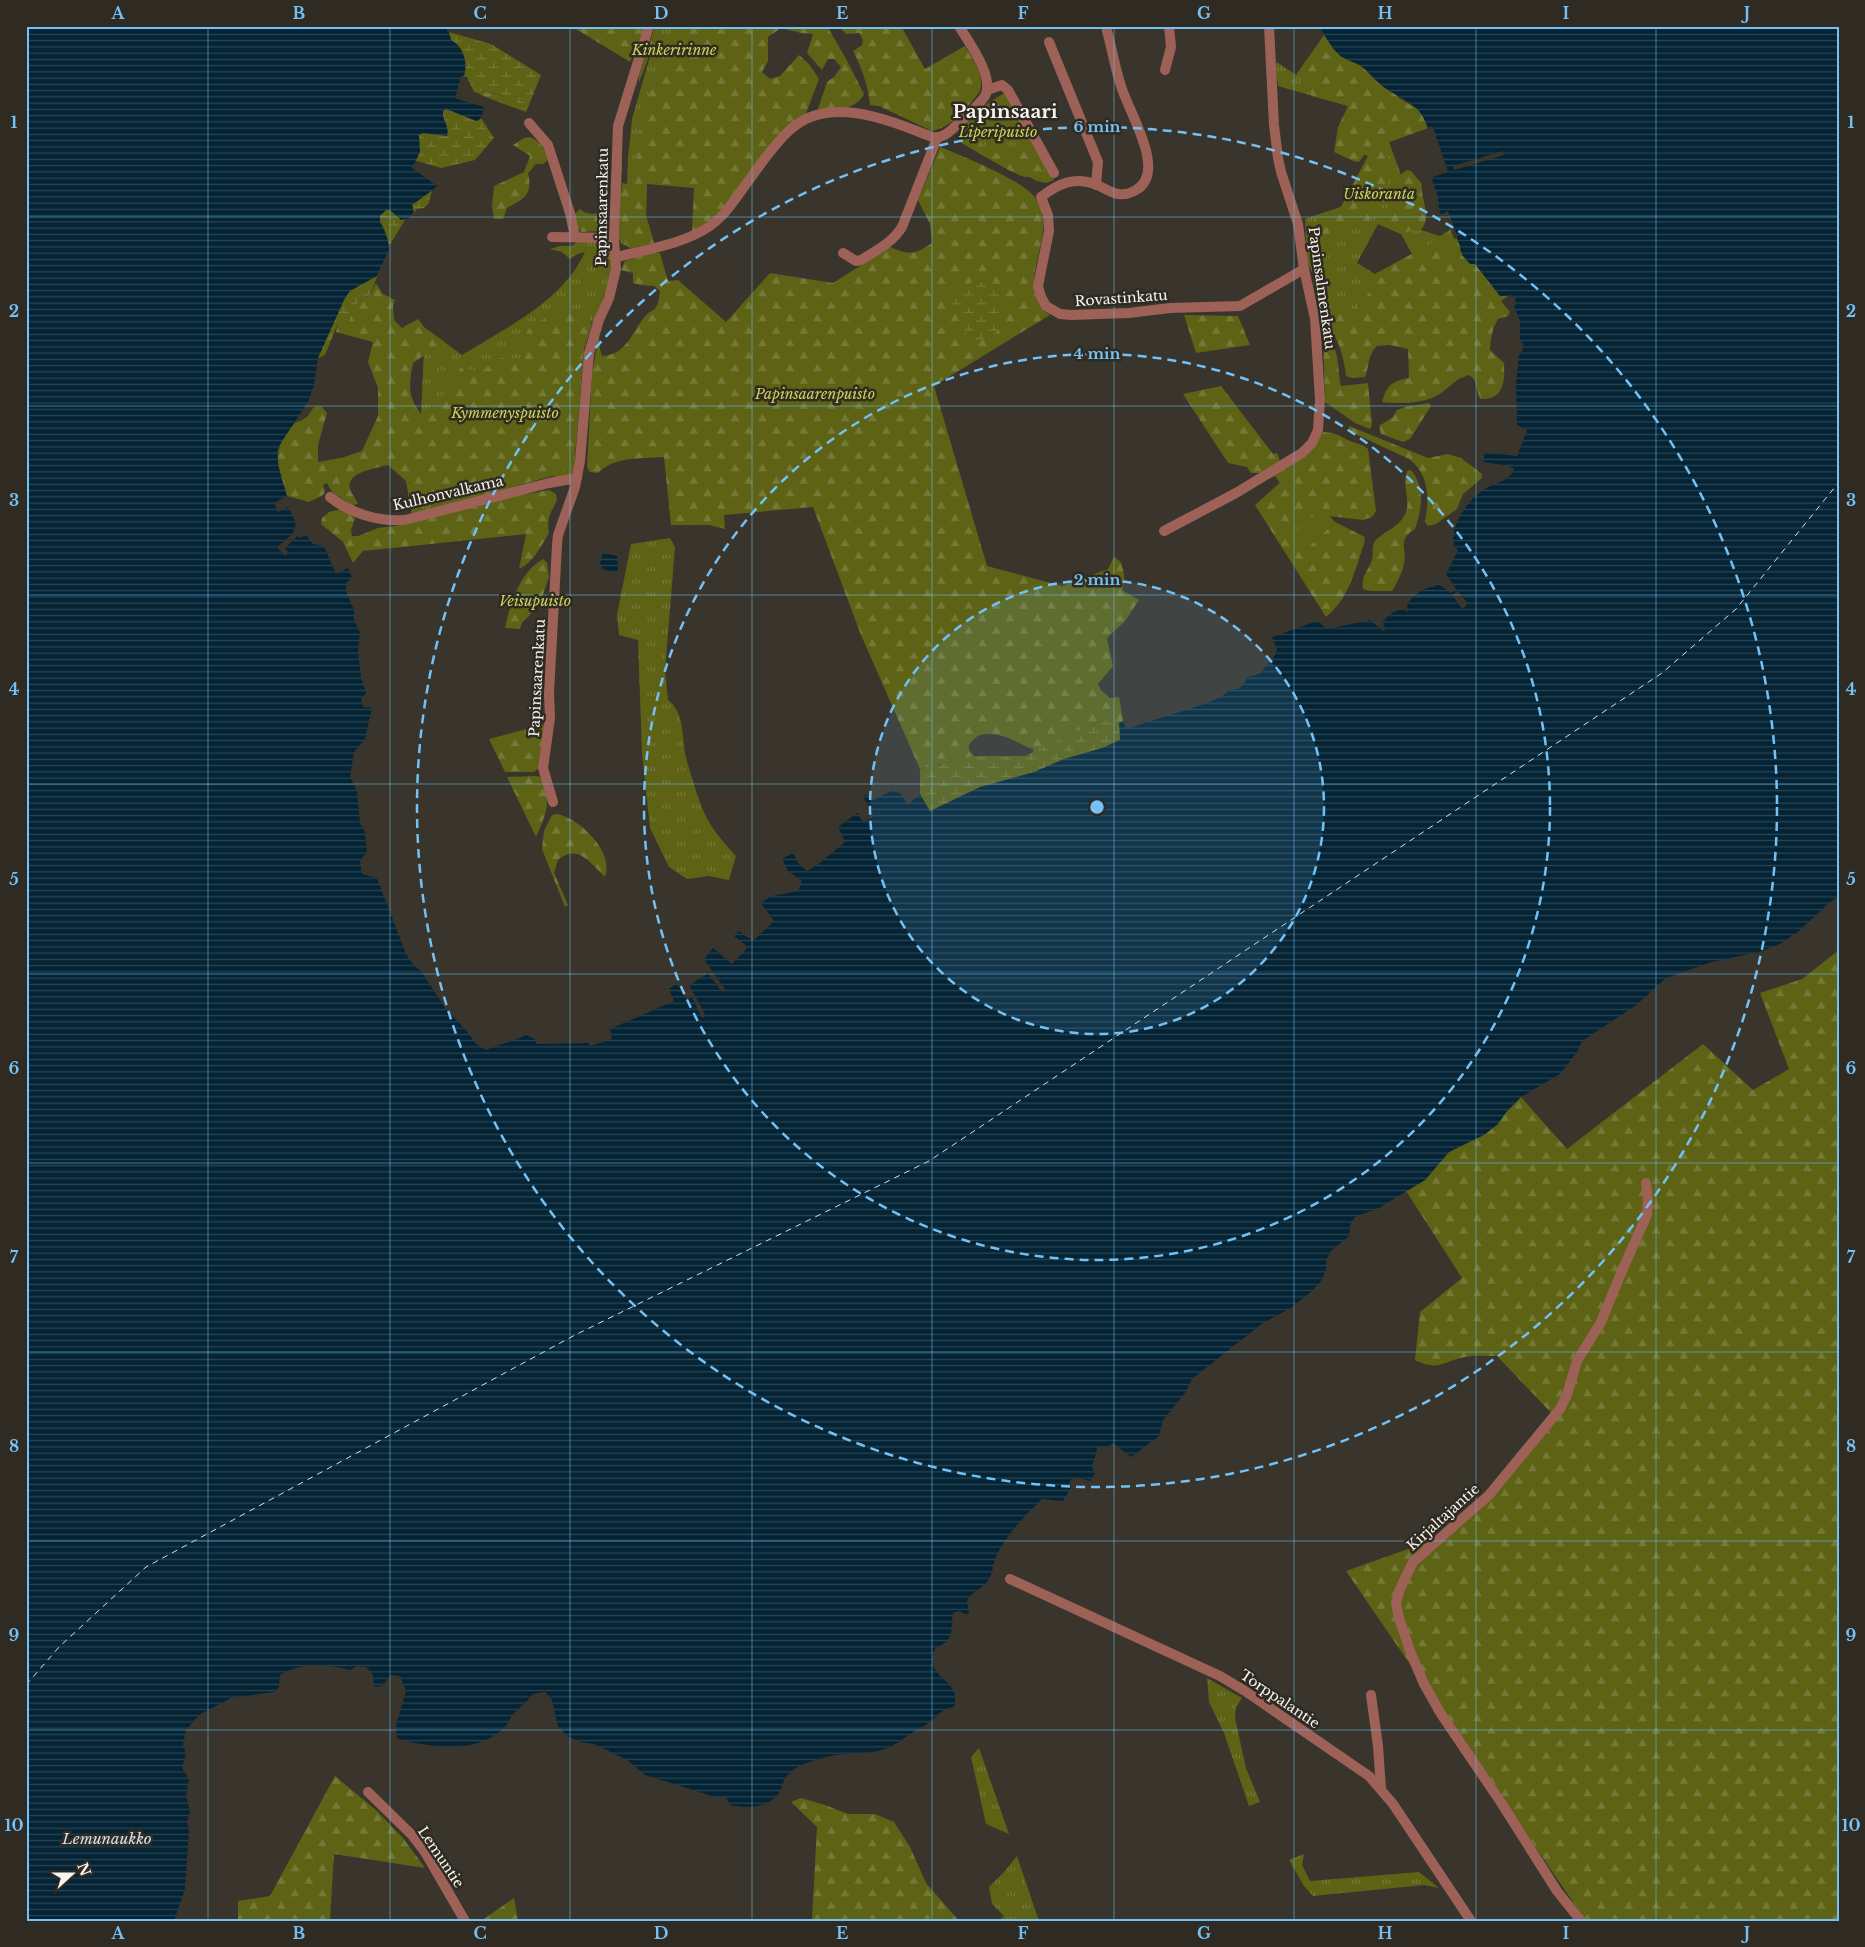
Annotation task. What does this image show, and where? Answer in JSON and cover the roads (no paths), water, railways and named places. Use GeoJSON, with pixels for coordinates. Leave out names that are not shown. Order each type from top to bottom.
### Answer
{"type":"FeatureCollection","features":[{"type":"Feature","properties":{"kind":"street","name":"Papinsaarenkatu"},"geometry":{"type":"LineString","coordinates":[[553,802],[543,768],[550,718],[549,692],[558,535],[575,487],[580,461],[588,353],[609,298],[616,269],[614,238],[618,126],[649,26]]}},
{"type":"Feature","properties":{"kind":"street"},"geometry":{"type":"LineString","coordinates":[[842,252],[856,261],[861,260],[890,242],[896,236],[941,137],[979,104],[987,90],[986,76],[959,26]]}},
{"type":"Feature","properties":{"kind":"street"},"geometry":{"type":"LineString","coordinates":[[1165,70],[1171,47],[1170,26]]}},
{"type":"Feature","properties":{"kind":"street","name":"Papinsalmenkatu"},"geometry":{"type":"LineString","coordinates":[[1164,531],[1236,493],[1286,463],[1308,448],[1316,438],[1320,400],[1317,340],[1313,305],[1304,268],[1298,224],[1281,172],[1277,149],[1274,126],[1269,26]]}},
{"type":"Feature","properties":{"kind":"street"},"geometry":{"type":"LineString","coordinates":[[1050,42],[1098,162],[1096,185],[1116,194],[1130,193],[1142,186],[1147,180],[1149,162],[1138,128],[1121,87],[1107,30]]}},
{"type":"Feature","properties":{"kind":"street"},"geometry":{"type":"LineString","coordinates":[[987,90],[1002,85],[1008,90],[1054,173]]}},
{"type":"Feature","properties":{"kind":"street"},"geometry":{"type":"LineString","coordinates":[[616,257],[690,237],[712,225],[725,213],[752,175],[791,128],[810,118],[835,113],[866,114],[941,137]]}},
{"type":"Feature","properties":{"kind":"street"},"geometry":{"type":"LineString","coordinates":[[529,123],[548,145],[570,213],[575,237]]}},
{"type":"Feature","properties":{"kind":"street","name":"Rovastinkatu"},"geometry":{"type":"LineString","coordinates":[[1096,185],[1086,181],[1071,180],[1053,188],[1041,197],[1046,207],[1049,231],[1038,286],[1046,306],[1060,314],[1129,313],[1170,308],[1240,306],[1304,268]]}},
{"type":"Feature","properties":{"kind":"street"},"geometry":{"type":"LineString","coordinates":[[552,237],[614,238]]}},
{"type":"Feature","properties":{"kind":"street","name":"Kulhonvalkama"},"geometry":{"type":"LineString","coordinates":[[330,496],[338,503],[374,519],[405,520],[549,482],[577,478]]}},
{"type":"Feature","properties":{"kind":"street","name":"Kirjaltajantie"},"geometry":{"type":"LineString","coordinates":[[1581,1921],[1557,1891],[1502,1804],[1456,1738],[1428,1692],[1410,1651],[1396,1603],[1400,1589],[1413,1562],[1450,1527],[1489,1495],[1560,1410],[1578,1361],[1604,1316],[1647,1215],[1646,1183]]}},
{"type":"Feature","properties":{"kind":"street","name":"Torppalantie"},"geometry":{"type":"LineString","coordinates":[[1010,1580],[1220,1676],[1369,1776],[1381,1788],[1471,1921]]}},
{"type":"Feature","properties":{"kind":"street"},"geometry":{"type":"LineString","coordinates":[[1371,1695],[1378,1746],[1381,1788]]}},
{"type":"Feature","properties":{"kind":"street","name":"Lemuntie"},"geometry":{"type":"LineString","coordinates":[[368,1792],[412,1834],[465,1921]]}},
{"type":"Feature","properties":{"kind":"water","name":"Lemunaukko"},"geometry":{"type":"Polygon","coordinates":[[[26,26],[449,26],[447,31],[451,40],[462,51],[465,71],[464,76],[461,76],[455,98],[484,107],[481,118],[477,121],[446,109],[443,111],[443,114],[448,130],[447,136],[423,133],[419,135],[420,152],[412,168],[437,186],[412,205],[414,212],[409,218],[401,220],[390,210],[386,210],[380,216],[380,222],[384,228],[389,249],[377,276],[350,291],[344,300],[318,358],[314,385],[309,400],[277,451],[278,465],[287,496],[274,503],[278,512],[288,507],[296,523],[293,533],[300,538],[306,535],[313,544],[324,546],[336,574],[348,568],[352,578],[346,583],[346,591],[354,610],[354,621],[360,632],[358,651],[361,677],[366,693],[361,700],[363,707],[372,708],[365,739],[354,752],[350,777],[357,791],[360,823],[365,832],[367,852],[360,861],[362,874],[377,878],[406,954],[422,972],[445,1008],[466,1030],[476,1044],[486,1050],[526,1035],[535,1039],[536,1044],[588,1043],[590,1046],[612,1039],[610,1029],[674,1001],[669,989],[677,983],[681,990],[712,971],[704,959],[713,948],[732,964],[748,947],[734,936],[739,931],[753,941],[774,921],[761,903],[772,896],[798,891],[802,881],[788,871],[782,859],[793,853],[799,864],[807,871],[816,866],[845,842],[838,827],[857,813],[864,823],[874,816],[863,796],[866,795],[871,801],[891,791],[900,793],[908,804],[920,794],[930,811],[980,787],[1034,772],[1064,759],[1102,748],[1120,740],[1119,723],[1123,721],[1126,729],[1201,705],[1221,697],[1228,691],[1240,688],[1247,677],[1259,674],[1273,659],[1277,650],[1272,637],[1317,621],[1326,628],[1332,628],[1370,620],[1383,631],[1385,630],[1383,623],[1388,616],[1403,609],[1408,612],[1407,604],[1419,592],[1434,587],[1446,574],[1458,550],[1455,548],[1453,540],[1454,532],[1456,524],[1465,508],[1483,490],[1510,476],[1514,469],[1509,466],[1483,462],[1485,452],[1517,456],[1527,430],[1517,425],[1516,383],[1519,355],[1522,353],[1523,343],[1520,341],[1520,321],[1514,306],[1516,304],[1515,298],[1512,295],[1500,296],[1475,264],[1470,264],[1462,255],[1447,214],[1441,214],[1432,177],[1448,172],[1433,127],[1428,128],[1417,108],[1384,88],[1360,65],[1339,55],[1320,26],[1839,26],[1839,896],[1799,931],[1780,944],[1759,952],[1712,962],[1666,978],[1635,1006],[1582,1041],[1577,1052],[1560,1074],[1521,1097],[1507,1111],[1497,1125],[1484,1135],[1449,1152],[1425,1180],[1379,1208],[1355,1217],[1350,1225],[1349,1236],[1331,1251],[1326,1260],[1326,1271],[1321,1281],[1291,1308],[1263,1323],[1192,1379],[1185,1393],[1163,1420],[1159,1436],[1131,1457],[1113,1443],[1108,1447],[1098,1446],[1092,1467],[1095,1474],[1090,1481],[1075,1477],[1069,1482],[1071,1488],[1063,1501],[1042,1499],[1016,1526],[1005,1541],[996,1557],[989,1579],[967,1600],[969,1613],[965,1614],[959,1611],[953,1613],[951,1634],[946,1642],[935,1649],[933,1659],[934,1667],[938,1674],[953,1690],[955,1697],[954,1707],[941,1712],[926,1725],[895,1744],[877,1751],[835,1755],[807,1763],[788,1774],[780,1792],[769,1802],[750,1807],[736,1806],[730,1805],[725,1796],[715,1797],[645,1775],[627,1760],[594,1744],[580,1742],[569,1737],[558,1727],[552,1700],[545,1692],[533,1694],[514,1713],[505,1727],[495,1735],[479,1743],[453,1747],[435,1746],[397,1738],[396,1725],[406,1691],[400,1676],[391,1675],[382,1686],[374,1687],[373,1675],[366,1667],[357,1666],[350,1670],[332,1666],[306,1666],[280,1675],[279,1687],[275,1692],[231,1698],[199,1715],[186,1730],[183,1744],[186,1754],[182,1768],[189,1779],[186,1796],[190,1811],[187,1822],[189,1830],[185,1889],[174,1921],[26,1921],[26,26]]]}},
{"type":"Feature","properties":{"kind":"water"},"geometry":{"type":"Polygon","coordinates":[[[603,553],[617,556],[618,569],[616,572],[602,569],[600,563],[603,553]]]}},
{"type":"Feature","properties":{"kind":"district","name":"Papinsaari"},"geometry":{"type":"Point","coordinates":[1005,111]}},
{"type":"Feature","properties":{"kind":"park label","name":"Kinkeririnne"},"geometry":{"type":"Point","coordinates":[674,50]}},
{"type":"Feature","properties":{"kind":"park label","name":"Liperipuisto"},"geometry":{"type":"Point","coordinates":[998,132]}},
{"type":"Feature","properties":{"kind":"park label","name":"Uiskoranta"},"geometry":{"type":"Point","coordinates":[1379,194]}},
{"type":"Feature","properties":{"kind":"park label","name":"Papinsaarenpuisto"},"geometry":{"type":"Point","coordinates":[815,394]}},
{"type":"Feature","properties":{"kind":"park label","name":"Kymmenyspuisto"},"geometry":{"type":"Point","coordinates":[505,413]}},
{"type":"Feature","properties":{"kind":"park label","name":"Veisupuisto"},"geometry":{"type":"Point","coordinates":[535,601]}}]}
